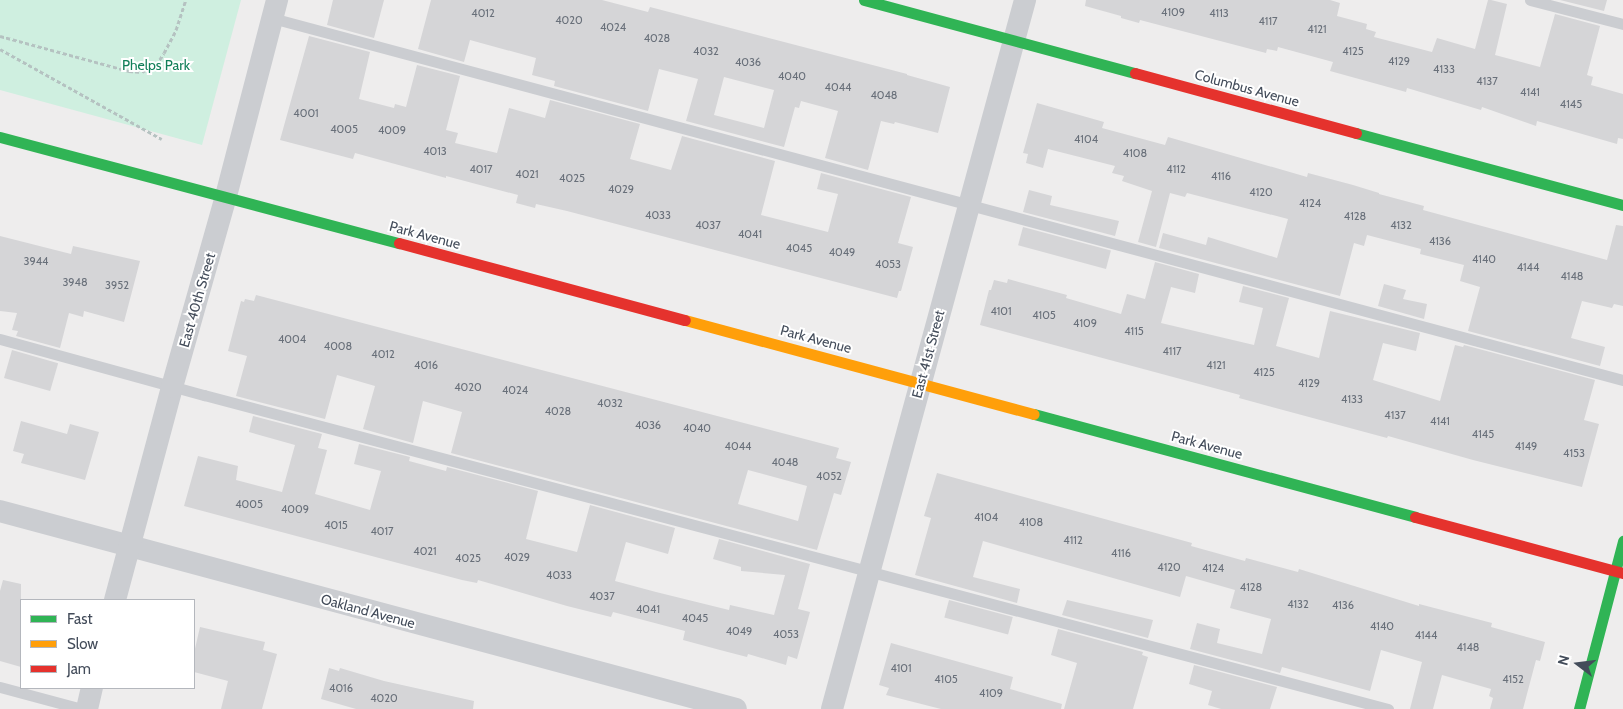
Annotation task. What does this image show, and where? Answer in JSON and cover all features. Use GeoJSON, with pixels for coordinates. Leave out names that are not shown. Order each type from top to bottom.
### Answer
{"type":"FeatureCollection","features":[{"type":"Feature","properties":{"kind":"street","name":"Columbus Avenue"},"geometry":{"type":"LineString","coordinates":[[864,0],[1623,205]]}},
{"type":"Feature","properties":{"kind":"street","name":"East 41st Street"},"geometry":{"type":"LineString","coordinates":[[832,709],[1025,0]]}},
{"type":"Feature","properties":{"kind":"street","name":"East 40th Street"},"geometry":{"type":"LineString","coordinates":[[115,599],[226,196],[274,9]]}},
{"type":"Feature","properties":{"kind":"street","name":"Park Avenue"},"geometry":{"type":"LineString","coordinates":[[0,137],[193,189],[226,196],[1619,572]]}},
{"type":"Feature","properties":{"kind":"street","name":"Oakland Avenue"},"geometry":{"type":"LineString","coordinates":[[0,511],[736,709]]}},
{"type":"Feature","properties":{"kind":"street"},"geometry":{"type":"LineString","coordinates":[[1579,709],[1619,572],[1623,541]]}},
{"type":"Feature","properties":{"kind":"street"},"geometry":{"type":"LineString","coordinates":[[87,709],[92,689]]}},
{"type":"Feature","properties":{"kind":"lane"},"geometry":{"type":"LineString","coordinates":[[1530,0],[1623,24]]}},
{"type":"Feature","properties":{"kind":"lane"},"geometry":{"type":"LineString","coordinates":[[274,9],[969,203],[1623,380]]}},
{"type":"Feature","properties":{"kind":"lane"},"geometry":{"type":"LineString","coordinates":[[0,339],[172,387],[1388,709]]}},
{"type":"Feature","properties":{"kind":"lane"},"geometry":{"type":"LineString","coordinates":[[0,687],[82,709]]}},
{"type":"Feature","properties":{"kind":"path"},"geometry":{"type":"LineString","coordinates":[[0,36],[129,71],[142,72],[156,65],[164,53],[176,30],[186,0]]}},
{"type":"Feature","properties":{"kind":"path"},"geometry":{"type":"LineString","coordinates":[[0,49],[162,139]]}},
{"type":"Feature","properties":{"kind":"green space","name":"Phelps Park"},"geometry":{"type":"Polygon","coordinates":[[[0,0],[241,0],[202,145],[0,90],[0,0]]]}},
{"type":"Feature","properties":{"kind":"building"},"geometry":{"type":"Polygon","coordinates":[[[333,0],[384,0],[374,38],[327,25],[333,0]]]}},
{"type":"Feature","properties":{"kind":"building"},"geometry":{"type":"Polygon","coordinates":[[[431,0],[602,0],[648,12],[650,7],[950,87],[938,133],[895,122],[894,124],[881,121],[868,170],[825,158],[838,111],[801,101],[799,108],[795,107],[784,147],[686,121],[698,79],[659,69],[648,111],[554,86],[555,81],[532,75],[536,58],[470,40],[464,62],[418,49],[431,0]],[[724,77],[714,115],[764,128],[774,90],[724,77]]]}},
{"type":"Feature","properties":{"kind":"building"},"geometry":{"type":"Polygon","coordinates":[[[1086,0],[1330,0],[1340,3],[1337,16],[1367,24],[1366,29],[1376,32],[1374,37],[1432,52],[1437,38],[1475,49],[1488,0],[1491,0],[1507,4],[1495,55],[1540,67],[1555,14],[1600,26],[1587,75],[1593,77],[1591,85],[1623,94],[1623,139],[1618,138],[1617,144],[1537,121],[1536,126],[1482,107],[1481,110],[1407,88],[1406,92],[1330,71],[1333,62],[1278,47],[1277,51],[1267,49],[1266,53],[1140,20],[1139,23],[1121,18],[1121,16],[1085,6],[1086,0]]]}},
{"type":"Feature","properties":{"kind":"building"},"geometry":{"type":"Polygon","coordinates":[[[1560,0],[1607,0],[1604,11],[1560,0]]]}},
{"type":"Feature","properties":{"kind":"building"},"geometry":{"type":"Polygon","coordinates":[[[309,36],[370,52],[359,99],[394,108],[395,104],[406,107],[417,65],[460,76],[446,130],[458,133],[455,143],[497,153],[509,108],[545,118],[550,100],[640,124],[630,159],[671,170],[682,136],[775,161],[761,215],[828,232],[838,194],[817,189],[821,173],[911,197],[898,243],[913,247],[901,291],[899,291],[897,298],[567,211],[536,204],[535,208],[516,203],[518,195],[446,176],[446,178],[355,153],[353,159],[280,140],[309,36]]]}},
{"type":"Feature","properties":{"kind":"building"},"geometry":{"type":"Polygon","coordinates":[[[1037,103],[1104,122],[1102,128],[1165,145],[1168,137],[1307,177],[1308,173],[1424,206],[1423,210],[1607,260],[1616,225],[1623,226],[1623,306],[1614,304],[1612,308],[1582,301],[1571,338],[1605,347],[1600,366],[1468,331],[1480,287],[1460,281],[1464,265],[1420,254],[1421,249],[1367,235],[1364,246],[1354,243],[1340,296],[1159,248],[1163,233],[1206,245],[1208,237],[1277,258],[1288,219],[1187,193],[1185,197],[1170,193],[1156,247],[1138,242],[1152,191],[1122,181],[1124,176],[1112,173],[1115,166],[1048,149],[1043,168],[1026,163],[1028,154],[1023,153],[1037,103]]]}},
{"type":"Feature","properties":{"kind":"building"},"geometry":{"type":"Polygon","coordinates":[[[1029,190],[1052,196],[1050,205],[1119,221],[1115,236],[1023,212],[1029,190]]]}},
{"type":"Feature","properties":{"kind":"building"},"geometry":{"type":"Polygon","coordinates":[[[1023,227],[1111,251],[1106,269],[1018,245],[1023,227]]]}},
{"type":"Feature","properties":{"kind":"building"},"geometry":{"type":"Polygon","coordinates":[[[0,236],[71,254],[73,246],[140,261],[124,322],[84,311],[83,317],[69,313],[60,348],[16,336],[18,331],[12,330],[17,313],[0,311],[0,236]]]}},
{"type":"Feature","properties":{"kind":"building"},"geometry":{"type":"Polygon","coordinates":[[[1155,262],[1199,274],[1195,293],[1171,287],[1161,323],[1254,345],[1263,308],[1239,302],[1243,286],[1289,298],[1276,346],[1319,358],[1330,311],[1420,333],[1416,351],[1383,343],[1373,380],[1440,401],[1455,345],[1463,347],[1464,345],[1595,380],[1584,420],[1599,424],[1582,487],[1473,460],[1388,436],[1387,438],[1239,398],[1240,395],[980,325],[989,290],[991,290],[994,280],[1007,283],[1008,279],[1067,295],[1066,298],[1121,314],[1127,294],[1145,299],[1155,262]]]}},
{"type":"Feature","properties":{"kind":"building"},"geometry":{"type":"Polygon","coordinates":[[[1384,284],[1406,290],[1403,299],[1427,304],[1424,319],[1378,306],[1384,284]]]}},
{"type":"Feature","properties":{"kind":"building"},"geometry":{"type":"Polygon","coordinates":[[[256,295],[839,448],[836,458],[851,462],[841,495],[834,493],[817,550],[451,453],[462,412],[423,401],[413,443],[363,429],[375,386],[337,375],[325,419],[236,396],[247,356],[228,351],[241,301],[244,302],[245,299],[254,301],[256,295]],[[748,470],[738,504],[798,521],[807,486],[748,470]]]}},
{"type":"Feature","properties":{"kind":"building"},"geometry":{"type":"Polygon","coordinates":[[[12,350],[58,363],[50,391],[4,378],[12,350]]]}},
{"type":"Feature","properties":{"kind":"building"},"geometry":{"type":"Polygon","coordinates":[[[253,416],[322,434],[318,448],[327,450],[315,494],[370,510],[381,471],[354,464],[359,444],[410,457],[409,461],[446,471],[447,467],[538,491],[526,539],[577,552],[590,505],[675,528],[668,554],[626,542],[615,581],[656,592],[729,610],[730,605],[774,615],[785,575],[741,571],[741,567],[713,559],[719,539],[810,564],[798,609],[810,612],[797,659],[788,656],[786,665],[748,654],[747,657],[683,640],[685,631],[613,612],[611,617],[478,580],[477,583],[462,580],[184,506],[198,456],[238,466],[236,480],[282,492],[295,445],[249,432],[253,416]]]}},
{"type":"Feature","properties":{"kind":"building"},"geometry":{"type":"Polygon","coordinates":[[[21,421],[67,434],[70,424],[99,432],[85,480],[21,463],[24,454],[13,451],[21,421]]]}},
{"type":"Feature","properties":{"kind":"building"},"geometry":{"type":"Polygon","coordinates":[[[937,473],[1192,543],[1191,546],[1245,561],[1246,558],[1298,572],[1299,569],[1419,606],[1419,604],[1492,623],[1491,627],[1545,642],[1540,661],[1536,660],[1523,709],[1490,709],[1493,698],[1489,696],[1491,689],[1442,675],[1433,709],[1410,709],[1422,662],[1381,650],[1370,691],[1282,667],[1280,673],[1190,649],[1197,623],[1220,629],[1217,643],[1262,654],[1271,619],[1230,608],[1235,590],[1186,576],[1180,597],[983,541],[973,577],[1020,589],[1017,603],[915,575],[931,518],[924,516],[937,473]]]}},
{"type":"Feature","properties":{"kind":"building"},"geometry":{"type":"Polygon","coordinates":[[[3,580],[21,584],[20,667],[0,661],[0,591],[3,580]]]}},
{"type":"Feature","properties":{"kind":"building"},"geometry":{"type":"Polygon","coordinates":[[[949,600],[1013,617],[1008,634],[944,617],[949,600]]]}},
{"type":"Feature","properties":{"kind":"building"},"geometry":{"type":"Polygon","coordinates":[[[1067,600],[1153,620],[1148,638],[1062,615],[1067,600]]]}},
{"type":"Feature","properties":{"kind":"building"},"geometry":{"type":"Polygon","coordinates":[[[200,627],[265,642],[263,650],[277,654],[262,709],[221,709],[228,681],[195,672],[195,649],[200,627]]]}},
{"type":"Feature","properties":{"kind":"building"},"geometry":{"type":"Polygon","coordinates":[[[1058,629],[1143,652],[1142,655],[1148,657],[1133,709],[1064,709],[1077,663],[1051,655],[1058,629]]]}},
{"type":"Feature","properties":{"kind":"building"},"geometry":{"type":"Polygon","coordinates":[[[891,643],[1013,677],[1010,689],[1062,704],[1061,709],[941,709],[886,695],[889,688],[879,685],[891,643]]]}},
{"type":"Feature","properties":{"kind":"building"},"geometry":{"type":"Polygon","coordinates":[[[1194,665],[1277,687],[1270,709],[1221,709],[1208,705],[1212,691],[1189,684],[1194,665]]]}},
{"type":"Feature","properties":{"kind":"building"},"geometry":{"type":"Polygon","coordinates":[[[329,668],[339,671],[340,668],[384,681],[474,701],[473,709],[356,709],[321,699],[329,668]]]}},
{"type":"Feature","properties":{"kind":"traffic: fast"},"geometry":{"type":"LineString","coordinates":[[864,0],[1135,73]]}},
{"type":"Feature","properties":{"kind":"traffic: fast"},"geometry":{"type":"LineString","coordinates":[[1356,133],[1623,205]]}},
{"type":"Feature","properties":{"kind":"traffic: fast"},"geometry":{"type":"LineString","coordinates":[[0,137],[399,243]]}},
{"type":"Feature","properties":{"kind":"traffic: fast"},"geometry":{"type":"LineString","coordinates":[[1034,414],[1415,517]]}},
{"type":"Feature","properties":{"kind":"traffic: fast"},"geometry":{"type":"LineString","coordinates":[[1579,709],[1623,541]]}},
{"type":"Feature","properties":{"kind":"traffic: slow"},"geometry":{"type":"LineString","coordinates":[[685,320],[1034,414]]}},
{"type":"Feature","properties":{"kind":"traffic: jam"},"geometry":{"type":"LineString","coordinates":[[1135,73],[1356,133]]}},
{"type":"Feature","properties":{"kind":"traffic: jam"},"geometry":{"type":"LineString","coordinates":[[399,243],[685,320]]}},
{"type":"Feature","properties":{"kind":"traffic: jam"},"geometry":{"type":"LineString","coordinates":[[1415,517],[1623,573]]}}]}
